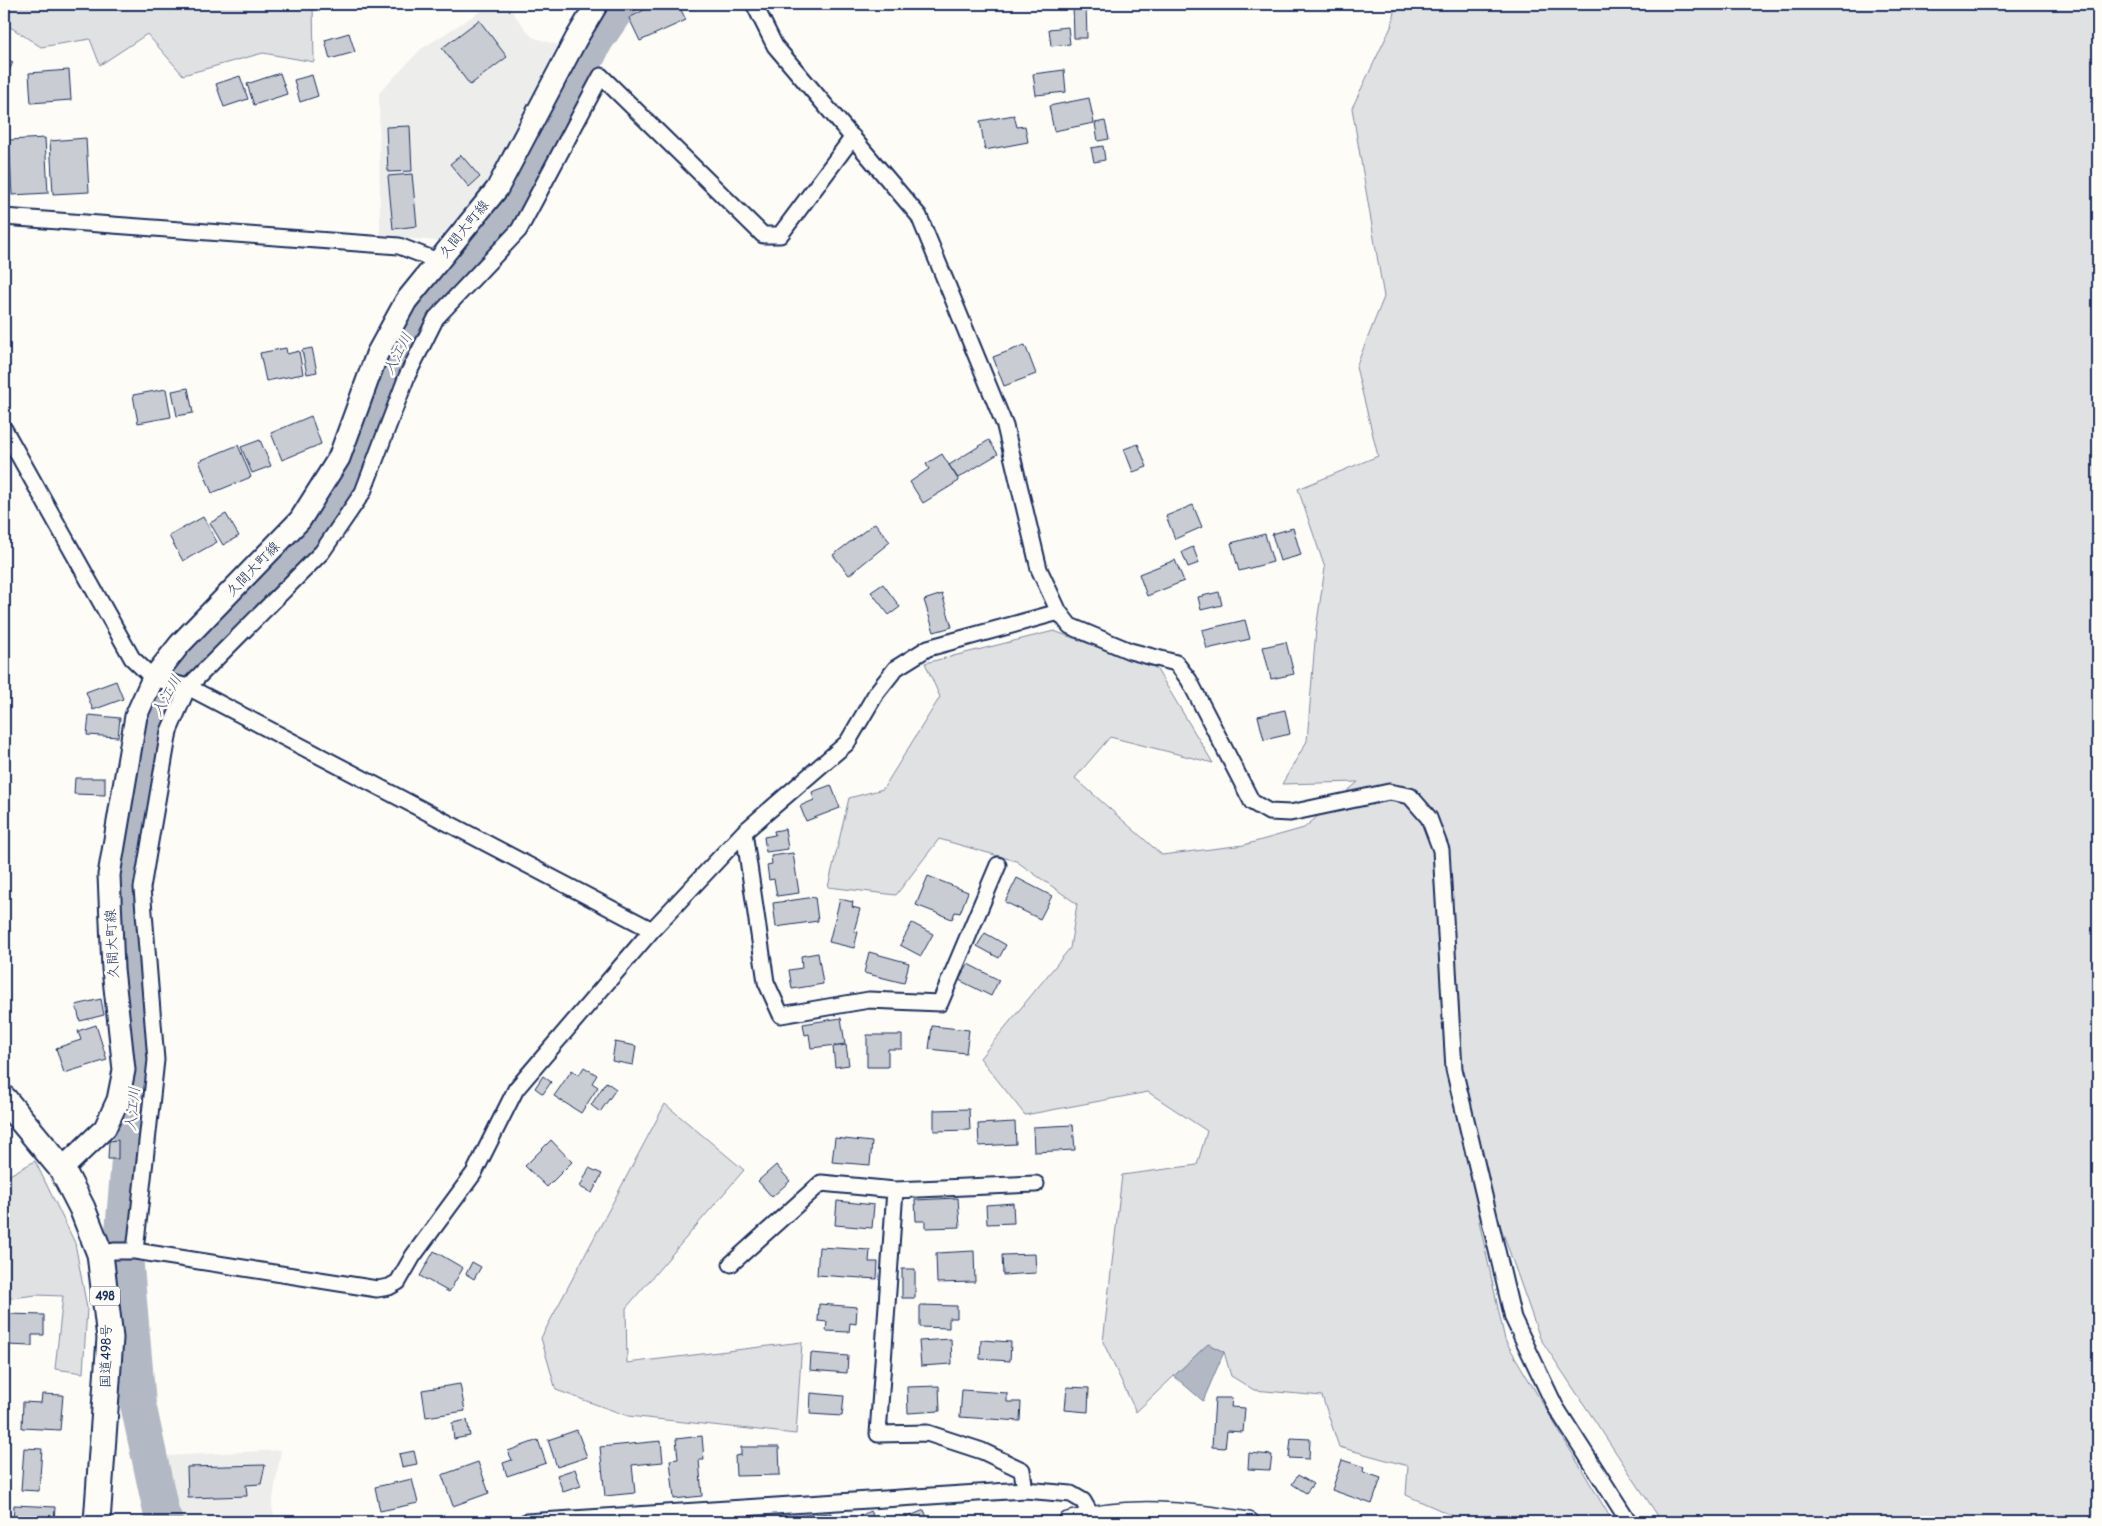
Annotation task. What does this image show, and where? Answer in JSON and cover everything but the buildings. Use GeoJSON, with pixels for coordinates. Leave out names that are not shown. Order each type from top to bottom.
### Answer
{"type":"FeatureCollection","features":[{"type":"Feature","properties":{"kind":"highway","name":"国道498号"},"geometry":{"type":"LineString","coordinates":[[4,1099],[62,1169],[107,1252],[110,1338],[97,1522]]}},
{"type":"Feature","properties":{"kind":"main road","name":"久間大町線"},"geometry":{"type":"LineString","coordinates":[[62,1169],[105,1128],[118,1100],[124,1070],[113,969],[109,875],[136,716],[153,678],[180,644],[300,520],[339,458],[377,354],[406,301],[497,189],[576,39],[597,4]]}},
{"type":"Feature","properties":{"kind":"street"},"geometry":{"type":"LineString","coordinates":[[754,4],[775,46],[919,216],[946,277],[1005,426],[1039,569],[1059,612],[1070,626],[1130,651],[1176,663],[1189,680],[1252,802],[1268,812],[1290,813],[1388,792],[1410,796],[1429,818],[1441,850],[1454,1069],[1513,1318],[1554,1406],[1629,1522]]}},
{"type":"Feature","properties":{"kind":"street"},"geometry":{"type":"LineString","coordinates":[[135,1251],[156,1060],[142,888],[169,731],[188,687],[322,552],[363,492],[407,376],[436,318],[519,230],[602,76],[763,235],[780,235],[853,137]]}},
{"type":"Feature","properties":{"kind":"street"},"geometry":{"type":"LineString","coordinates":[[4,217],[399,246],[438,261]]}},
{"type":"Feature","properties":{"kind":"street"},"geometry":{"type":"LineString","coordinates":[[4,429],[132,658],[153,678],[188,687],[652,930]]}},
{"type":"Feature","properties":{"kind":"street"},"geometry":{"type":"LineString","coordinates":[[107,1252],[135,1251],[377,1288],[389,1287],[398,1282],[413,1256],[474,1173],[516,1089],[652,930],[744,832],[847,743],[877,692],[896,668],[928,648],[1059,612]]}},
{"type":"Feature","properties":{"kind":"street"},"geometry":{"type":"LineString","coordinates":[[744,832],[766,982],[781,1015],[869,1000],[940,1003],[998,865]]}},
{"type":"Feature","properties":{"kind":"street"},"geometry":{"type":"LineString","coordinates":[[731,1264],[821,1183],[895,1190],[1036,1184]]}},
{"type":"Feature","properties":{"kind":"street"},"geometry":{"type":"LineString","coordinates":[[895,1190],[878,1434],[927,1433],[982,1452],[1022,1470],[1025,1490]]}},
{"type":"Feature","properties":{"kind":"street"},"geometry":{"type":"LineString","coordinates":[[526,1522],[1025,1490],[1071,1494],[1083,1501],[1091,1515]]}},
{"type":"Feature","properties":{"kind":"street"},"geometry":{"type":"LineString","coordinates":[[1068,1522],[1091,1515],[1125,1512],[1198,1513],[1249,1522]]}},
{"type":"Feature","properties":{"kind":"shaded area"},"geometry":{"type":"Polygon","coordinates":[[[4,4],[313,4],[314,62],[263,53],[183,75],[147,34],[100,65],[90,39],[41,47],[4,23],[4,4]]]}},
{"type":"Feature","properties":{"kind":"shaded area"},"geometry":{"type":"Polygon","coordinates":[[[492,4],[506,4],[532,37],[558,45],[492,180],[438,241],[380,236],[379,93],[421,49],[492,4]]]}},
{"type":"Feature","properties":{"kind":"shaded area"},"geometry":{"type":"Polygon","coordinates":[[[1395,4],[2098,4],[2098,1522],[1662,1522],[1540,1338],[1498,1219],[1479,1221],[1505,1340],[1613,1522],[1467,1522],[1406,1495],[1408,1466],[1339,1447],[1322,1396],[1254,1390],[1231,1376],[1224,1352],[1208,1344],[1136,1412],[1103,1342],[1122,1175],[1197,1165],[1207,1131],[1148,1092],[1025,1115],[980,1058],[1070,948],[1077,904],[1016,861],[939,839],[896,895],[828,887],[849,798],[883,789],[940,697],[925,663],[1054,631],[1156,668],[1213,763],[1110,737],[1075,778],[1162,855],[1244,845],[1304,828],[1358,782],[1282,784],[1307,741],[1316,629],[1325,568],[1298,489],[1378,456],[1356,367],[1384,297],[1352,108],[1392,25],[1395,4]]]}},
{"type":"Feature","properties":{"kind":"shaded area"},"geometry":{"type":"Polygon","coordinates":[[[665,1104],[744,1170],[626,1308],[627,1363],[802,1342],[796,1434],[628,1416],[556,1390],[541,1338],[665,1104]]]}},
{"type":"Feature","properties":{"kind":"shaded area"},"geometry":{"type":"Polygon","coordinates":[[[35,1161],[75,1243],[87,1308],[83,1373],[55,1369],[63,1296],[36,1295],[4,1299],[4,1178],[35,1161]]]}},
{"type":"Feature","properties":{"kind":"shaded area"},"geometry":{"type":"Polygon","coordinates":[[[1208,1344],[1224,1352],[1203,1401],[1174,1376],[1208,1344]]]}},
{"type":"Feature","properties":{"kind":"shaded area"},"geometry":{"type":"Polygon","coordinates":[[[281,1450],[272,1505],[275,1522],[183,1522],[178,1513],[167,1456],[281,1450]]]}},
{"type":"Feature","properties":{"kind":"waterway","name":"入江川"},"geometry":{"type":"LineString","coordinates":[[166,1522],[162,1516],[138,1404],[123,1232],[137,1065],[126,968],[127,871],[150,728],[184,667],[301,550],[352,478],[391,362],[421,311],[485,239],[527,181],[595,41],[620,4]]}}]}
